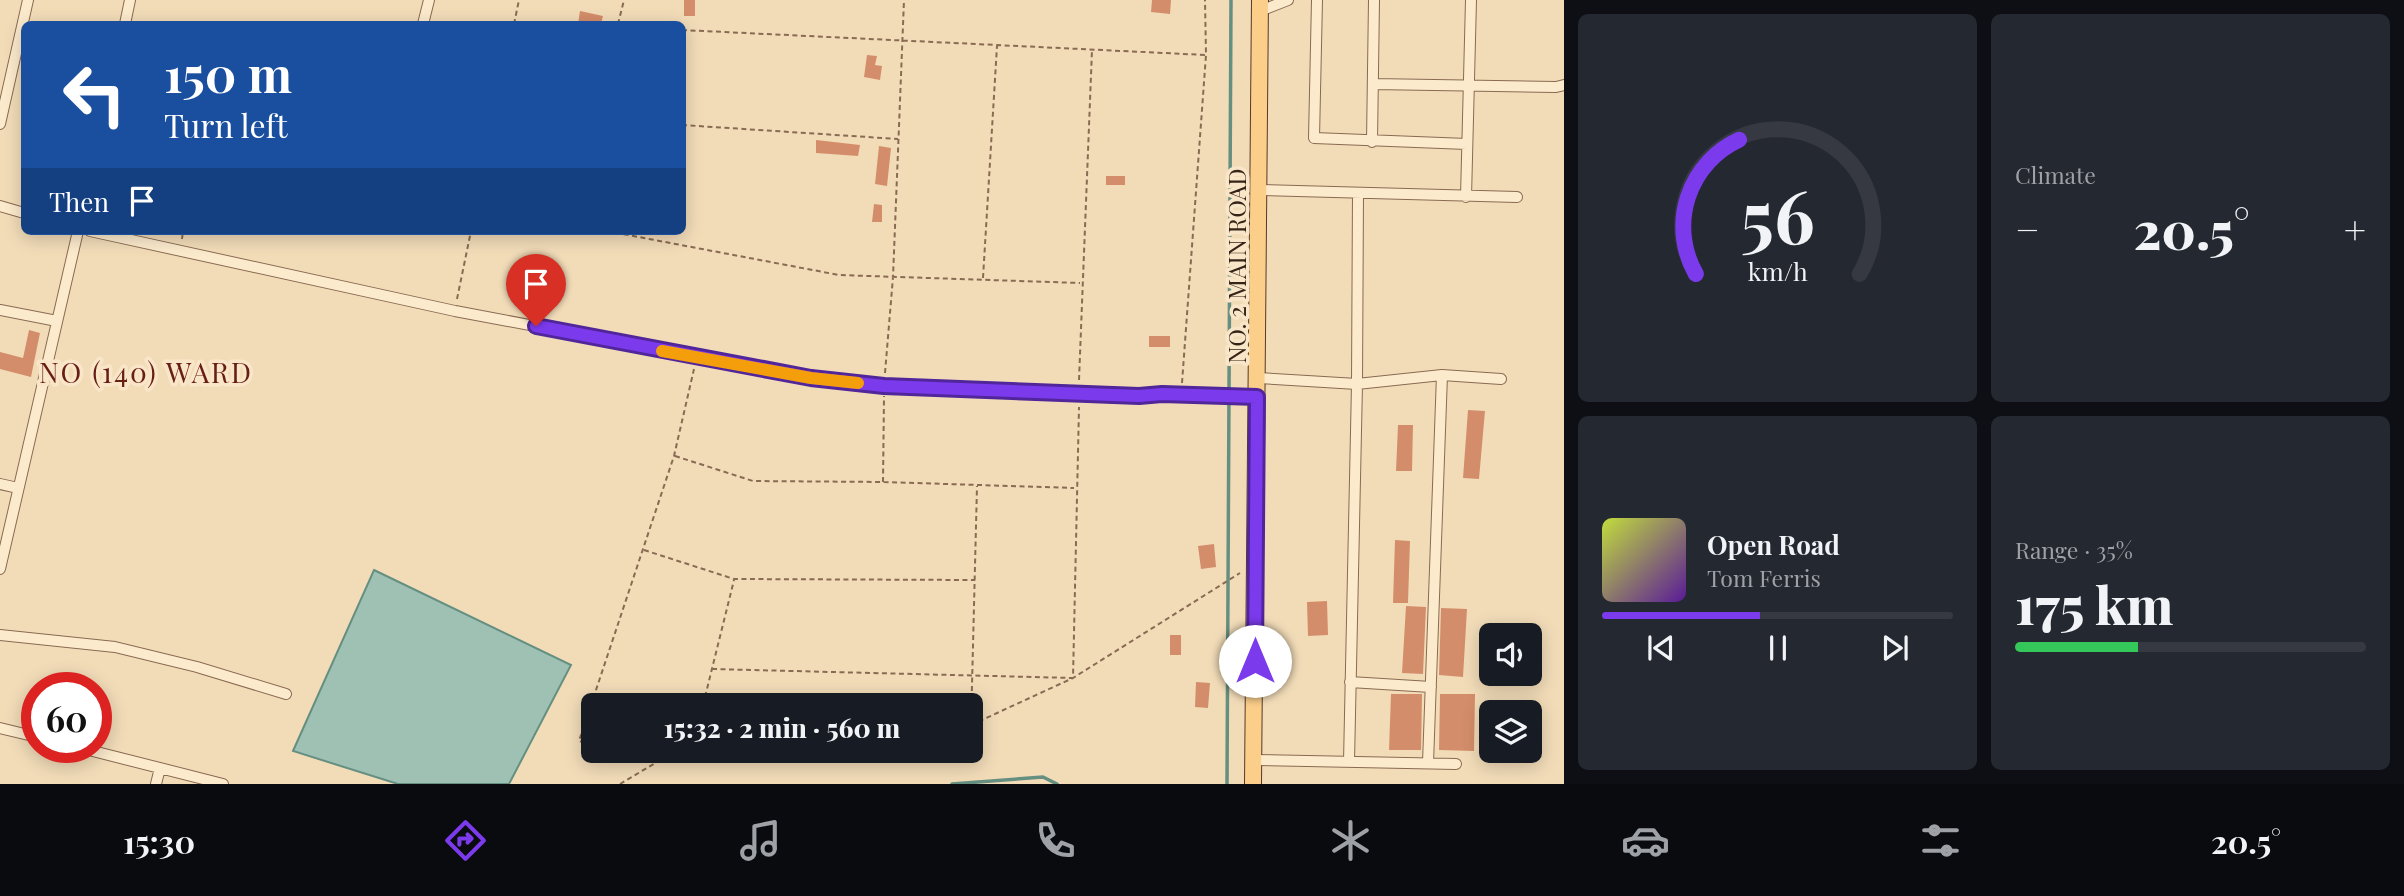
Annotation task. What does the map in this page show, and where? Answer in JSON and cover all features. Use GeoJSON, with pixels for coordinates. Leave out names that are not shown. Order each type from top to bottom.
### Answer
{"type":"FeatureCollection","features":[{"type":"Feature","properties":{"kind":"main road","name":"NO. 2 MAIN ROAD"},"geometry":{"type":"LineString","coordinates":[[1253,784],[1260,5]]}},
{"type":"Feature","properties":{"kind":"street"},"geometry":{"type":"LineString","coordinates":[[23,21],[28,0]]}},
{"type":"Feature","properties":{"kind":"street"},"geometry":{"type":"LineString","coordinates":[[126,21],[130,0]]}},
{"type":"Feature","properties":{"kind":"street"},"geometry":{"type":"LineString","coordinates":[[1260,5],[1288,0]]}},
{"type":"Feature","properties":{"kind":"street"},"geometry":{"type":"LineString","coordinates":[[1317,0],[1314,138],[1467,144]]}},
{"type":"Feature","properties":{"kind":"street"},"geometry":{"type":"LineString","coordinates":[[1372,142],[1374,0]]}},
{"type":"Feature","properties":{"kind":"street"},"geometry":{"type":"LineString","coordinates":[[1466,197],[1471,0]]}},
{"type":"Feature","properties":{"kind":"street"},"geometry":{"type":"LineString","coordinates":[[423,21],[425,1]]}},
{"type":"Feature","properties":{"kind":"street"},"geometry":{"type":"LineString","coordinates":[[0,124],[21,31]]}},
{"type":"Feature","properties":{"kind":"street"},"geometry":{"type":"LineString","coordinates":[[1373,84],[1469,87],[1564,85]]}},
{"type":"Feature","properties":{"kind":"street"},"geometry":{"type":"LineString","coordinates":[[1259,190],[1517,197]]}},
{"type":"Feature","properties":{"kind":"street"},"geometry":{"type":"LineString","coordinates":[[1349,762],[1358,192]]}},
{"type":"Feature","properties":{"kind":"street"},"geometry":{"type":"LineString","coordinates":[[0,206],[21,212]]}},
{"type":"Feature","properties":{"kind":"street"},"geometry":{"type":"LineString","coordinates":[[0,569],[77,235]]}},
{"type":"Feature","properties":{"kind":"street"},"geometry":{"type":"LineString","coordinates":[[108,235],[455,311],[811,378],[884,386],[1139,396],[1257,397]]}},
{"type":"Feature","properties":{"kind":"street"},"geometry":{"type":"LineString","coordinates":[[0,310],[57,321]]}},
{"type":"Feature","properties":{"kind":"street"},"geometry":{"type":"LineString","coordinates":[[1258,378],[1357,384],[1442,375],[1501,379]]}},
{"type":"Feature","properties":{"kind":"street"},"geometry":{"type":"LineString","coordinates":[[1428,763],[1442,375]]}},
{"type":"Feature","properties":{"kind":"street"},"geometry":{"type":"LineString","coordinates":[[0,484],[19,488]]}},
{"type":"Feature","properties":{"kind":"street"},"geometry":{"type":"LineString","coordinates":[[0,635],[115,647],[197,667],[285,694]]}},
{"type":"Feature","properties":{"kind":"street"},"geometry":{"type":"LineString","coordinates":[[1350,682],[1431,687]]}},
{"type":"Feature","properties":{"kind":"street"},"geometry":{"type":"LineString","coordinates":[[0,728],[21,733]]}},
{"type":"Feature","properties":{"kind":"street"},"geometry":{"type":"LineString","coordinates":[[112,756],[223,784]]}},
{"type":"Feature","properties":{"kind":"street"},"geometry":{"type":"LineString","coordinates":[[1254,760],[1456,764]]}},
{"type":"Feature","properties":{"kind":"street"},"geometry":{"type":"LineString","coordinates":[[156,784],[160,768]]}},
{"type":"Feature","properties":{"kind":"path"},"geometry":{"type":"LineString","coordinates":[[515,21],[519,0]]}},
{"type":"Feature","properties":{"kind":"path"},"geometry":{"type":"LineString","coordinates":[[619,21],[624,0]]}},
{"type":"Feature","properties":{"kind":"path"},"geometry":{"type":"LineString","coordinates":[[883,482],[884,386],[893,277],[904,0]]}},
{"type":"Feature","properties":{"kind":"path"},"geometry":{"type":"LineString","coordinates":[[1182,395],[1206,55],[1205,0]]}},
{"type":"Feature","properties":{"kind":"path"},"geometry":{"type":"LineString","coordinates":[[686,30],[1206,55]]}},
{"type":"Feature","properties":{"kind":"path"},"geometry":{"type":"LineString","coordinates":[[983,279],[997,45]]}},
{"type":"Feature","properties":{"kind":"path"},"geometry":{"type":"LineString","coordinates":[[1073,678],[1081,283],[1092,50]]}},
{"type":"Feature","properties":{"kind":"path"},"geometry":{"type":"LineString","coordinates":[[686,125],[899,139]]}},
{"type":"Feature","properties":{"kind":"path"},"geometry":{"type":"LineString","coordinates":[[455,311],[470,235]]}},
{"type":"Feature","properties":{"kind":"path"},"geometry":{"type":"LineString","coordinates":[[628,235],[839,275],[1081,283]]}},
{"type":"Feature","properties":{"kind":"path"},"geometry":{"type":"LineString","coordinates":[[595,693],[674,456],[696,357]]}},
{"type":"Feature","properties":{"kind":"path"},"geometry":{"type":"LineString","coordinates":[[674,456],[753,481],[1076,488]]}},
{"type":"Feature","properties":{"kind":"path"},"geometry":{"type":"LineString","coordinates":[[972,693],[977,485]]}},
{"type":"Feature","properties":{"kind":"path"},"geometry":{"type":"LineString","coordinates":[[643,549],[734,579],[975,580]]}},
{"type":"Feature","properties":{"kind":"path"},"geometry":{"type":"LineString","coordinates":[[983,719],[1073,678],[1255,563]]}},
{"type":"Feature","properties":{"kind":"path"},"geometry":{"type":"LineString","coordinates":[[706,693],[734,579]]}},
{"type":"Feature","properties":{"kind":"path"},"geometry":{"type":"LineString","coordinates":[[712,669],[1073,678]]}},
{"type":"Feature","properties":{"kind":"path"},"geometry":{"type":"LineString","coordinates":[[620,784],[655,763]]}},
{"type":"Feature","properties":{"kind":"shaded area"},"geometry":{"type":"Polygon","coordinates":[[[374,570],[571,665],[509,784],[398,784],[293,751],[374,570]]]}},
{"type":"Feature","properties":{"kind":"building"},"geometry":{"type":"Polygon","coordinates":[[[684,0],[695,0],[695,16],[684,16],[684,0]]]}},
{"type":"Feature","properties":{"kind":"building"},"geometry":{"type":"Polygon","coordinates":[[[1152,0],[1171,0],[1170,14],[1151,12],[1152,0]]]}},
{"type":"Feature","properties":{"kind":"building"},"geometry":{"type":"Polygon","coordinates":[[[580,11],[603,16],[602,21],[578,21],[580,11]]]}},
{"type":"Feature","properties":{"kind":"building"},"geometry":{"type":"Polygon","coordinates":[[[867,55],[877,56],[875,65],[882,66],[880,80],[864,77],[867,55]]]}},
{"type":"Feature","properties":{"kind":"building"},"geometry":{"type":"Polygon","coordinates":[[[816,140],[860,145],[858,156],[816,153],[816,140]]]}},
{"type":"Feature","properties":{"kind":"building"},"geometry":{"type":"Polygon","coordinates":[[[879,146],[891,148],[887,186],[875,184],[879,146]]]}},
{"type":"Feature","properties":{"kind":"building"},"geometry":{"type":"Polygon","coordinates":[[[1106,176],[1125,176],[1125,185],[1106,185],[1106,176]]]}},
{"type":"Feature","properties":{"kind":"building"},"geometry":{"type":"Polygon","coordinates":[[[874,204],[882,205],[882,222],[872,222],[874,204]]]}},
{"type":"Feature","properties":{"kind":"building"},"geometry":{"type":"Polygon","coordinates":[[[29,330],[40,333],[31,377],[0,369],[0,352],[23,358],[29,330]]]}},
{"type":"Feature","properties":{"kind":"building"},"geometry":{"type":"Polygon","coordinates":[[[1149,336],[1170,336],[1170,347],[1149,347],[1149,336]]]}},
{"type":"Feature","properties":{"kind":"building"},"geometry":{"type":"Polygon","coordinates":[[[1468,410],[1485,411],[1479,479],[1463,478],[1468,410]]]}},
{"type":"Feature","properties":{"kind":"building"},"geometry":{"type":"Polygon","coordinates":[[[1398,425],[1413,425],[1412,471],[1396,471],[1398,425]]]}},
{"type":"Feature","properties":{"kind":"building"},"geometry":{"type":"Polygon","coordinates":[[[1395,540],[1410,541],[1408,603],[1393,603],[1395,540]]]}},
{"type":"Feature","properties":{"kind":"building"},"geometry":{"type":"Polygon","coordinates":[[[1214,544],[1216,567],[1201,569],[1198,546],[1214,544]]]}},
{"type":"Feature","properties":{"kind":"building"},"geometry":{"type":"Polygon","coordinates":[[[1327,601],[1328,635],[1308,636],[1307,602],[1327,601]]]}},
{"type":"Feature","properties":{"kind":"building"},"geometry":{"type":"Polygon","coordinates":[[[1406,606],[1426,607],[1423,674],[1402,673],[1406,606]]]}},
{"type":"Feature","properties":{"kind":"building"},"geometry":{"type":"Polygon","coordinates":[[[1441,608],[1467,609],[1463,677],[1439,675],[1441,608]]]}},
{"type":"Feature","properties":{"kind":"building"},"geometry":{"type":"Polygon","coordinates":[[[1170,635],[1181,635],[1181,655],[1170,655],[1170,635]]]}},
{"type":"Feature","properties":{"kind":"building"},"geometry":{"type":"Polygon","coordinates":[[[1196,682],[1210,683],[1208,708],[1195,707],[1196,682]]]}},
{"type":"Feature","properties":{"kind":"building"},"geometry":{"type":"Polygon","coordinates":[[[1391,694],[1422,694],[1421,750],[1389,750],[1391,694]]]}},
{"type":"Feature","properties":{"kind":"building"},"geometry":{"type":"Polygon","coordinates":[[[1440,694],[1475,694],[1474,751],[1439,750],[1440,694]]]}},
{"type":"Feature","properties":{"kind":"waterway"},"geometry":{"type":"LineString","coordinates":[[1227,784],[1231,0]]}},
{"type":"Feature","properties":{"kind":"waterway"},"geometry":{"type":"LineString","coordinates":[[952,784],[1043,777],[1057,784]]}},
{"type":"Feature","properties":{"kind":"slow traffic"},"geometry":{"type":"LineString","coordinates":[[662,351],[811,378],[858,383]]}},
{"type":"Feature","properties":{"kind":"district","name":"NO (140) WARD"},"geometry":{"type":"Point","coordinates":[146,371]}},
{"type":"Feature","properties":{"kind":"route"},"geometry":{"type":"LineString","coordinates":[[536,326],[811,378],[884,386],[1139,396],[1162,394],[1257,397],[1255,661]]}}]}
